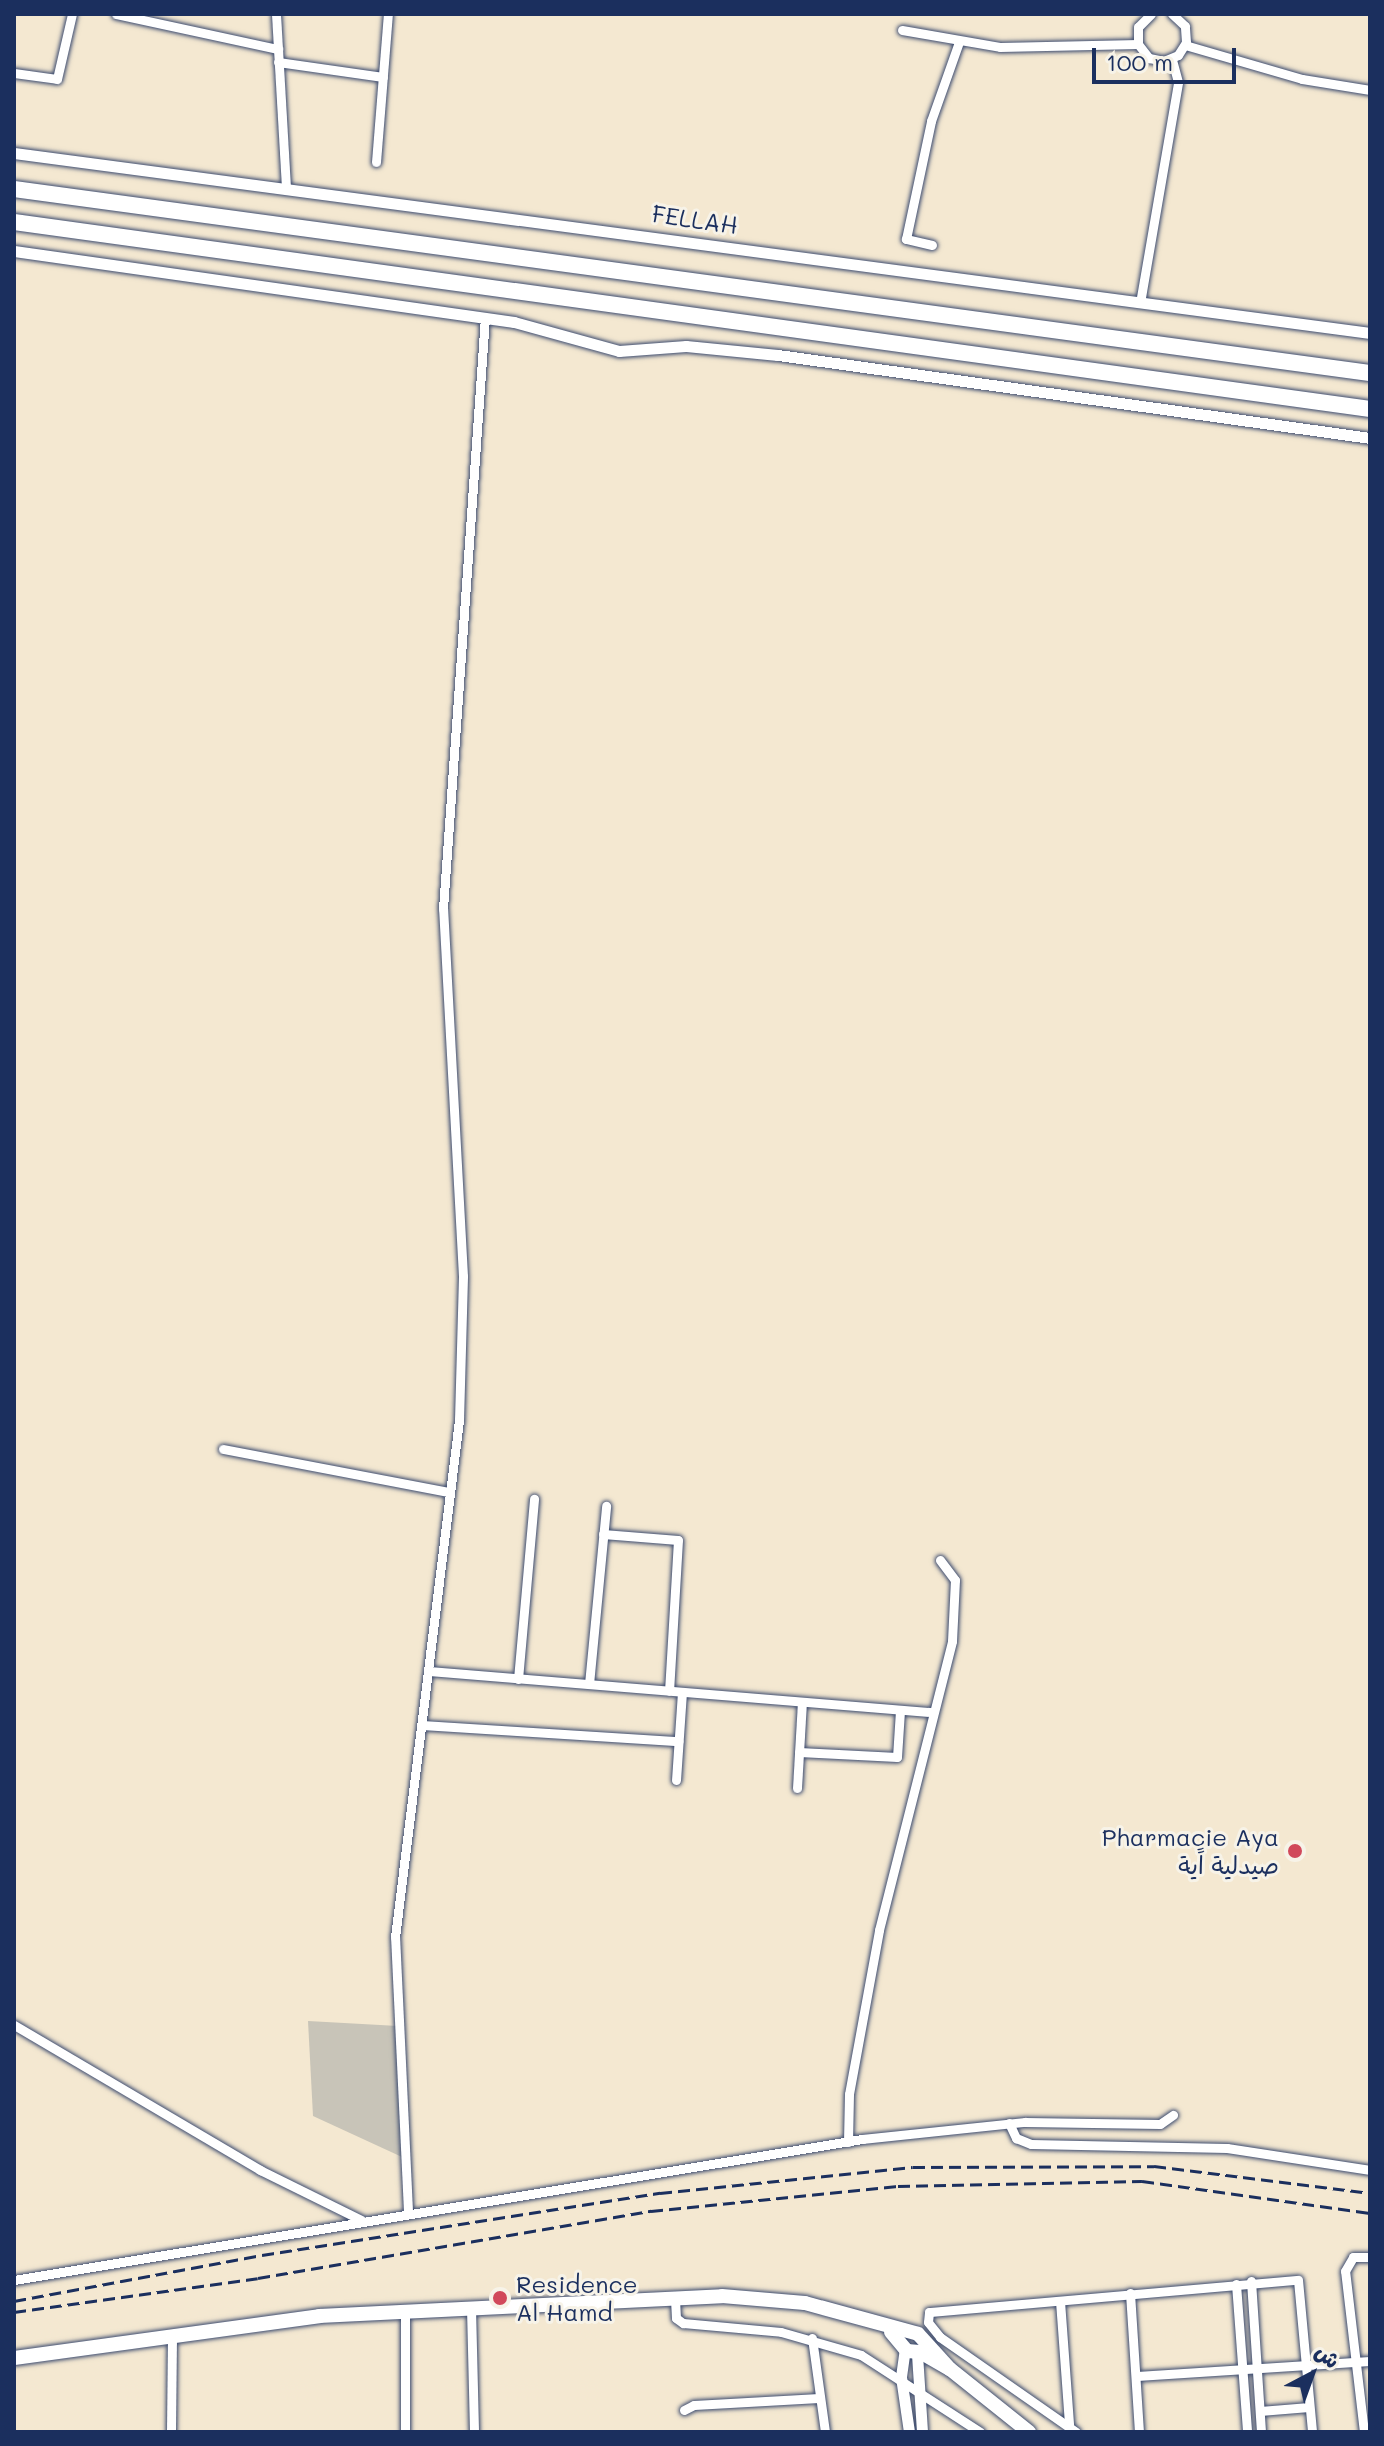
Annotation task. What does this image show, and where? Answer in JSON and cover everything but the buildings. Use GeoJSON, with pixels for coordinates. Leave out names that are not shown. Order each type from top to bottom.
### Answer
{"type":"FeatureCollection","features":[{"type":"Feature","properties":{"kind":"highway"},"geometry":{"type":"LineString","coordinates":[[14,189],[1370,373]]}},
{"type":"Feature","properties":{"kind":"highway"},"geometry":{"type":"LineString","coordinates":[[14,222],[1370,409]]}},
{"type":"Feature","properties":{"kind":"main road"},"geometry":{"type":"LineString","coordinates":[[14,2358],[172,2334],[405,2311],[722,2296],[805,2303],[884,2327],[914,2343],[950,2369],[1029,2432]]}},
{"type":"Feature","properties":{"kind":"street"},"geometry":{"type":"LineString","coordinates":[[14,73],[57,79],[72,14]]}},
{"type":"Feature","properties":{"kind":"street"},"geometry":{"type":"LineString","coordinates":[[116,14],[278,49]]}},
{"type":"Feature","properties":{"kind":"street"},"geometry":{"type":"LineString","coordinates":[[276,14],[286,185]]}},
{"type":"Feature","properties":{"kind":"street"},"geometry":{"type":"LineString","coordinates":[[376,162],[388,14]]}},
{"type":"Feature","properties":{"kind":"street"},"geometry":{"type":"LineString","coordinates":[[1151,14],[1138,27],[1138,44],[1149,58],[1172,59],[1185,45],[1185,26],[1174,14]]}},
{"type":"Feature","properties":{"kind":"street"},"geometry":{"type":"LineString","coordinates":[[902,30],[959,42],[1059,49],[1138,44]]}},
{"type":"Feature","properties":{"kind":"street"},"geometry":{"type":"LineString","coordinates":[[932,245],[906,239],[931,121],[959,42]]}},
{"type":"Feature","properties":{"kind":"street"},"geometry":{"type":"LineString","coordinates":[[1185,45],[1302,79],[1370,90]]}},
{"type":"Feature","properties":{"kind":"street"},"geometry":{"type":"LineString","coordinates":[[1140,303],[1178,82],[1172,59]]}},
{"type":"Feature","properties":{"kind":"street"},"geometry":{"type":"LineString","coordinates":[[278,62],[383,77]]}},
{"type":"Feature","properties":{"kind":"street","name":"FELLAH"},"geometry":{"type":"LineString","coordinates":[[14,153],[286,185],[1370,333]]}},
{"type":"Feature","properties":{"kind":"street"},"geometry":{"type":"LineString","coordinates":[[14,251],[535,326],[619,351],[686,346],[764,354],[1370,438]]}},
{"type":"Feature","properties":{"kind":"street"},"geometry":{"type":"LineString","coordinates":[[408,2211],[395,1937],[459,1420],[463,1312],[443,877],[485,318]]}},
{"type":"Feature","properties":{"kind":"street"},"geometry":{"type":"LineString","coordinates":[[223,1449],[448,1492]]}},
{"type":"Feature","properties":{"kind":"street"},"geometry":{"type":"LineString","coordinates":[[518,1679],[534,1499]]}},
{"type":"Feature","properties":{"kind":"street"},"geometry":{"type":"LineString","coordinates":[[589,1684],[606,1506]]}},
{"type":"Feature","properties":{"kind":"street"},"geometry":{"type":"LineString","coordinates":[[603,1534],[678,1540],[669,1691]]}},
{"type":"Feature","properties":{"kind":"street"},"geometry":{"type":"LineString","coordinates":[[848,2142],[849,2094],[864,2008],[930,1712],[954,1622],[955,1580],[940,1560]]}},
{"type":"Feature","properties":{"kind":"street"},"geometry":{"type":"LineString","coordinates":[[429,1671],[930,1712]]}},
{"type":"Feature","properties":{"kind":"street"},"geometry":{"type":"LineString","coordinates":[[676,1780],[682,1692]]}},
{"type":"Feature","properties":{"kind":"street"},"geometry":{"type":"LineString","coordinates":[[797,1788],[802,1702]]}},
{"type":"Feature","properties":{"kind":"street"},"geometry":{"type":"LineString","coordinates":[[799,1752],[897,1757],[900,1710]]}},
{"type":"Feature","properties":{"kind":"street"},"geometry":{"type":"LineString","coordinates":[[422,1725],[679,1741]]}},
{"type":"Feature","properties":{"kind":"street"},"geometry":{"type":"LineString","coordinates":[[14,2025],[260,2170],[361,2220]]}},
{"type":"Feature","properties":{"kind":"street"},"geometry":{"type":"LineString","coordinates":[[14,2280],[324,2231],[408,2211],[848,2142],[1009,2123],[1160,2124],[1173,2115]]}},
{"type":"Feature","properties":{"kind":"street"},"geometry":{"type":"LineString","coordinates":[[1009,2123],[1016,2138],[1031,2144],[1227,2148],[1370,2170]]}},
{"type":"Feature","properties":{"kind":"street"},"geometry":{"type":"LineString","coordinates":[[1364,2432],[1346,2264],[1353,2257],[1370,2257]]}},
{"type":"Feature","properties":{"kind":"street"},"geometry":{"type":"LineString","coordinates":[[1251,2281],[1261,2432]]}},
{"type":"Feature","properties":{"kind":"street"},"geometry":{"type":"LineString","coordinates":[[929,2312],[1251,2281],[1300,2281],[1312,2432]]}},
{"type":"Feature","properties":{"kind":"street"},"geometry":{"type":"LineString","coordinates":[[1236,2284],[1247,2432]]}},
{"type":"Feature","properties":{"kind":"street"},"geometry":{"type":"LineString","coordinates":[[1130,2293],[1139,2432]]}},
{"type":"Feature","properties":{"kind":"street"},"geometry":{"type":"LineString","coordinates":[[675,2299],[676,2318],[683,2323],[812,2338],[861,2355],[901,2377],[980,2432]]}},
{"type":"Feature","properties":{"kind":"street"},"geometry":{"type":"LineString","coordinates":[[1060,2301],[1072,2428]]}},
{"type":"Feature","properties":{"kind":"street"},"geometry":{"type":"LineString","coordinates":[[471,2308],[474,2432]]}},
{"type":"Feature","properties":{"kind":"street"},"geometry":{"type":"LineString","coordinates":[[405,2311],[405,2432]]}},
{"type":"Feature","properties":{"kind":"street"},"geometry":{"type":"LineString","coordinates":[[909,2432],[901,2377],[929,2312]]}},
{"type":"Feature","properties":{"kind":"street"},"geometry":{"type":"LineString","coordinates":[[929,2312],[928,2322],[940,2337],[1072,2428]]}},
{"type":"Feature","properties":{"kind":"street"},"geometry":{"type":"LineString","coordinates":[[171,2432],[172,2334]]}},
{"type":"Feature","properties":{"kind":"street"},"geometry":{"type":"LineString","coordinates":[[812,2338],[825,2432]]}},
{"type":"Feature","properties":{"kind":"street"},"geometry":{"type":"LineString","coordinates":[[914,2343],[922,2432]]}},
{"type":"Feature","properties":{"kind":"street"},"geometry":{"type":"LineString","coordinates":[[1137,2376],[1370,2361]]}},
{"type":"Feature","properties":{"kind":"street"},"geometry":{"type":"LineString","coordinates":[[684,2410],[694,2405],[819,2398]]}},
{"type":"Feature","properties":{"kind":"street"},"geometry":{"type":"LineString","coordinates":[[1260,2411],[1309,2407]]}},
{"type":"Feature","properties":{"kind":"shaded area"},"geometry":{"type":"Polygon","coordinates":[[[308,2021],[398,2026],[402,2157],[313,2116],[308,2021]]]}},
{"type":"Feature","properties":{"kind":"railway"},"geometry":{"type":"LineString","coordinates":[[14,2301],[262,2255],[660,2193],[913,2167],[1154,2166],[1370,2193]]}},
{"type":"Feature","properties":{"kind":"railway"},"geometry":{"type":"LineString","coordinates":[[14,2312],[258,2278],[651,2211],[898,2186],[1142,2181],[1370,2213]]}},
{"type":"Feature","properties":{"kind":"place","name":"Pharmacie Aya صيدلية اًية"},"geometry":{"type":"Point","coordinates":[1295,1851]}},
{"type":"Feature","properties":{"kind":"place","name":"Residence Al Hamd"},"geometry":{"type":"Point","coordinates":[500,2298]}}]}
